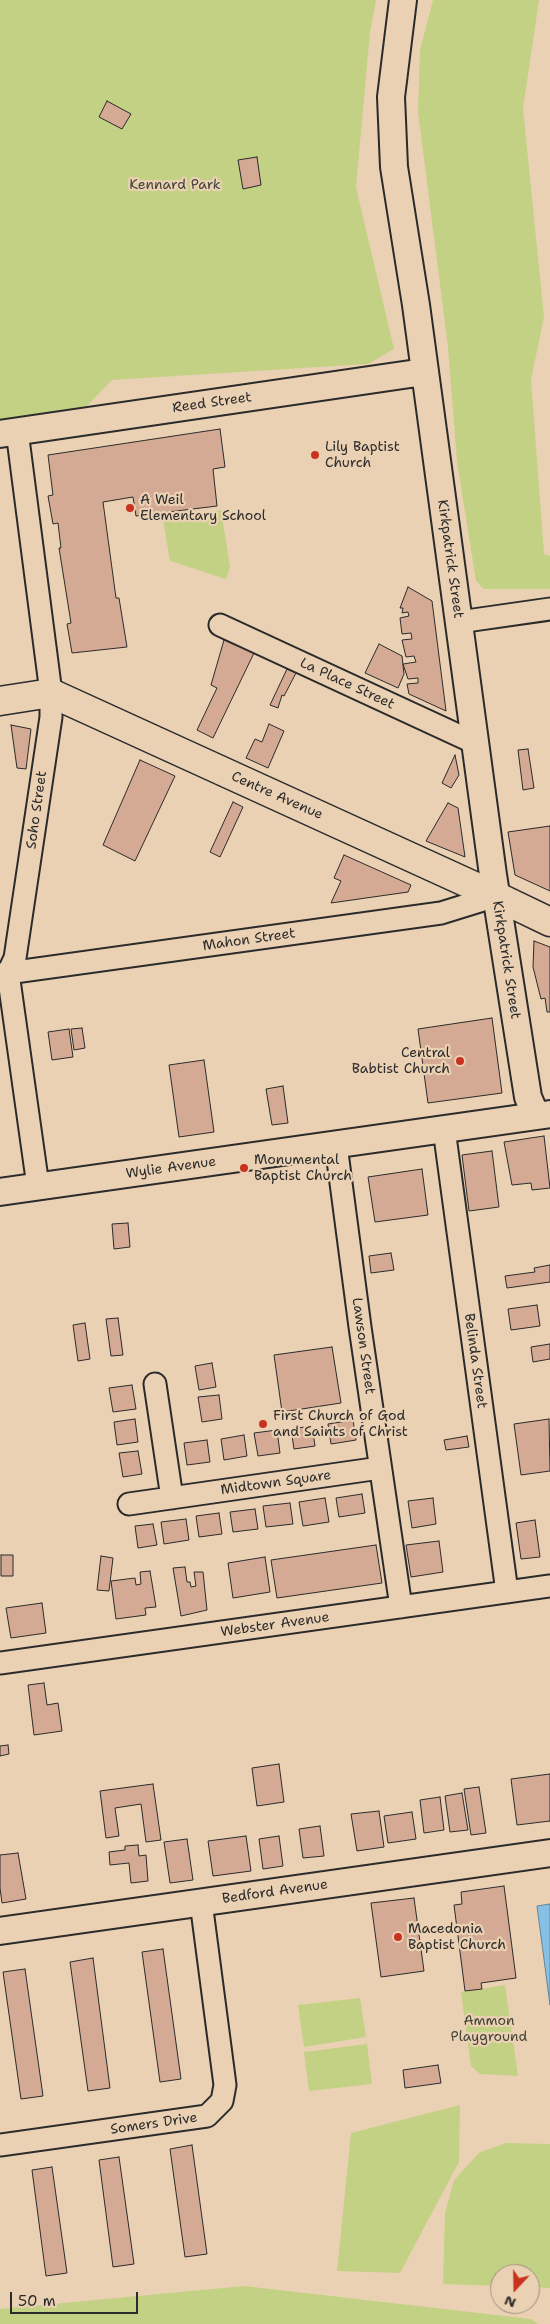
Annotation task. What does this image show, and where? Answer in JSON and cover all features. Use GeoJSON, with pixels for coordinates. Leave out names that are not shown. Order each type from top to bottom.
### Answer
{"type":"FeatureCollection","features":[{"type":"Feature","properties":{"kind":"main road"},"geometry":{"type":"LineString","coordinates":[[0,701],[52,693]]}},
{"type":"Feature","properties":{"kind":"main road","name":"Centre Avenue"},"geometry":{"type":"LineString","coordinates":[[52,693],[550,922]]}},
{"type":"Feature","properties":{"kind":"street","name":"Kirkpatrick Street"},"geometry":{"type":"LineString","coordinates":[[403,0],[391,97],[394,167],[416,305],[496,896],[528,1097],[543,1115]]}},
{"type":"Feature","properties":{"kind":"street","name":"Reed Street"},"geometry":{"type":"LineString","coordinates":[[9,433],[424,372]]}},
{"type":"Feature","properties":{"kind":"street","name":"Soho Street"},"geometry":{"type":"LineString","coordinates":[[9,433],[52,693],[15,958],[4,973],[38,1186]]}},
{"type":"Feature","properties":{"kind":"street"},"geometry":{"type":"LineString","coordinates":[[458,622],[550,609]]}},
{"type":"Feature","properties":{"kind":"street","name":"La Place Street"},"geometry":{"type":"LineString","coordinates":[[220,625],[475,743]]}},
{"type":"Feature","properties":{"kind":"street","name":"Mahon Street"},"geometry":{"type":"LineString","coordinates":[[4,973],[441,913],[496,896]]}},
{"type":"Feature","properties":{"kind":"street","name":"Wylie Avenue"},"geometry":{"type":"LineString","coordinates":[[0,1192],[543,1115]]}},
{"type":"Feature","properties":{"kind":"street","name":"Belinda Street"},"geometry":{"type":"LineString","coordinates":[[444,1129],[507,1592]]}},
{"type":"Feature","properties":{"kind":"street","name":"Lawson Street"},"geometry":{"type":"LineString","coordinates":[[336,1145],[401,1607]]}},
{"type":"Feature","properties":{"kind":"street"},"geometry":{"type":"LineString","coordinates":[[155,1384],[172,1498]]}},
{"type":"Feature","properties":{"kind":"street","name":"Midtown Square"},"geometry":{"type":"LineString","coordinates":[[129,1504],[380,1468]]}},
{"type":"Feature","properties":{"kind":"street","name":"Webster Avenue"},"geometry":{"type":"LineString","coordinates":[[0,1664],[550,1586]]}},
{"type":"Feature","properties":{"kind":"street","name":"Bedford Avenue"},"geometry":{"type":"LineString","coordinates":[[0,1930],[550,1853]]}},
{"type":"Feature","properties":{"kind":"street","name":"Somers Drive"},"geometry":{"type":"LineString","coordinates":[[0,2145],[207,2116],[222,2101],[225,2085],[201,1902]]}},
{"type":"Feature","properties":{"kind":"green space","name":"Kennard Park"},"geometry":{"type":"Polygon","coordinates":[[[0,0],[376,0],[370,32],[356,187],[394,349],[368,364],[112,380],[83,410],[0,420],[0,0]]]}},
{"type":"Feature","properties":{"kind":"green space"},"geometry":{"type":"Polygon","coordinates":[[[433,0],[539,0],[523,109],[544,317],[531,380],[544,554],[550,556],[550,589],[484,589],[476,581],[457,462],[448,347],[418,112],[420,50],[433,0]]]}},
{"type":"Feature","properties":{"kind":"green space"},"geometry":{"type":"Polygon","coordinates":[[[221,510],[230,567],[226,579],[170,561],[163,519],[221,510]]]}},
{"type":"Feature","properties":{"kind":"green space","name":"Ammon Playground"},"geometry":{"type":"Polygon","coordinates":[[[505,1985],[518,2076],[480,2074],[471,2066],[461,1992],[505,1985]]]}},
{"type":"Feature","properties":{"kind":"green space"},"geometry":{"type":"Polygon","coordinates":[[[360,1998],[366,2037],[304,2047],[298,2005],[360,1998]]]}},
{"type":"Feature","properties":{"kind":"green space"},"geometry":{"type":"Polygon","coordinates":[[[367,2044],[372,2084],[309,2091],[304,2052],[367,2044]]]}},
{"type":"Feature","properties":{"kind":"green space"},"geometry":{"type":"Polygon","coordinates":[[[460,2105],[459,2162],[400,2273],[337,2271],[351,2133],[460,2105]]]}},
{"type":"Feature","properties":{"kind":"green space"},"geometry":{"type":"Polygon","coordinates":[[[506,2143],[550,2144],[550,2288],[540,2288],[540,2264],[490,2264],[490,2286],[443,2284],[445,2213],[454,2180],[480,2152],[506,2143]]]}},
{"type":"Feature","properties":{"kind":"green space"},"geometry":{"type":"Polygon","coordinates":[[[244,2286],[531,2319],[538,2324],[0,2324],[0,2309],[244,2286]]]}},
{"type":"Feature","properties":{"kind":"water"},"geometry":{"type":"Polygon","coordinates":[[[550,1904],[550,2005],[537,1906],[550,1904]]]}},
{"type":"Feature","properties":{"kind":"building"},"geometry":{"type":"Polygon","coordinates":[[[107,101],[131,114],[122,129],[99,117],[107,101]]]}},
{"type":"Feature","properties":{"kind":"building"},"geometry":{"type":"Polygon","coordinates":[[[257,157],[261,185],[243,189],[238,160],[257,157]]]}},
{"type":"Feature","properties":{"kind":"building"},"geometry":{"type":"Polygon","coordinates":[[[220,429],[225,467],[213,469],[217,506],[136,516],[133,497],[103,502],[116,598],[119,598],[127,647],[72,653],[67,624],[71,623],[59,548],[61,548],[58,523],[53,524],[48,496],[53,495],[48,455],[220,429]]]}},
{"type":"Feature","properties":{"kind":"building"},"geometry":{"type":"Polygon","coordinates":[[[408,587],[432,601],[446,711],[409,694],[407,684],[418,683],[418,678],[408,679],[403,664],[416,662],[414,656],[406,657],[402,640],[412,639],[411,633],[402,634],[400,618],[409,616],[408,612],[402,613],[403,608],[400,608],[408,587]]]}},
{"type":"Feature","properties":{"kind":"building"},"geometry":{"type":"Polygon","coordinates":[[[224,640],[254,653],[213,738],[197,730],[217,688],[211,685],[224,640]]]}},
{"type":"Feature","properties":{"kind":"building"},"geometry":{"type":"Polygon","coordinates":[[[379,644],[402,656],[404,674],[398,688],[365,673],[379,644]]]}},
{"type":"Feature","properties":{"kind":"building"},"geometry":{"type":"Polygon","coordinates":[[[287,669],[296,673],[284,696],[282,695],[278,708],[270,705],[287,669]]]}},
{"type":"Feature","properties":{"kind":"building"},"geometry":{"type":"Polygon","coordinates":[[[269,724],[284,731],[268,768],[246,758],[255,739],[262,742],[269,724]]]}},
{"type":"Feature","properties":{"kind":"building"},"geometry":{"type":"Polygon","coordinates":[[[11,725],[31,729],[26,769],[17,768],[11,725]]]}},
{"type":"Feature","properties":{"kind":"building"},"geometry":{"type":"Polygon","coordinates":[[[528,749],[534,788],[523,790],[518,750],[528,749]]]}},
{"type":"Feature","properties":{"kind":"building"},"geometry":{"type":"Polygon","coordinates":[[[455,755],[459,775],[451,788],[442,783],[455,755]]]}},
{"type":"Feature","properties":{"kind":"building"},"geometry":{"type":"Polygon","coordinates":[[[140,760],[175,776],[135,861],[103,845],[140,760]]]}},
{"type":"Feature","properties":{"kind":"building"},"geometry":{"type":"Polygon","coordinates":[[[233,802],[243,807],[220,857],[210,852],[233,802]]]}},
{"type":"Feature","properties":{"kind":"building"},"geometry":{"type":"Polygon","coordinates":[[[448,803],[458,808],[465,857],[426,841],[448,803]]]}},
{"type":"Feature","properties":{"kind":"building"},"geometry":{"type":"Polygon","coordinates":[[[550,826],[550,891],[515,875],[508,832],[550,826]]]}},
{"type":"Feature","properties":{"kind":"building"},"geometry":{"type":"Polygon","coordinates":[[[344,855],[411,885],[408,892],[331,903],[341,881],[334,878],[344,855]]]}},
{"type":"Feature","properties":{"kind":"building"},"geometry":{"type":"Polygon","coordinates":[[[534,941],[550,947],[550,1012],[547,1012],[545,998],[541,999],[533,967],[534,941]]]}},
{"type":"Feature","properties":{"kind":"building","name":"Central Babtist Church"},"geometry":{"type":"Polygon","coordinates":[[[492,1018],[502,1093],[428,1103],[418,1029],[492,1018]]]}},
{"type":"Feature","properties":{"kind":"building"},"geometry":{"type":"Polygon","coordinates":[[[82,1028],[85,1048],[74,1050],[71,1029],[82,1028]]]}},
{"type":"Feature","properties":{"kind":"building"},"geometry":{"type":"Polygon","coordinates":[[[69,1029],[73,1057],[52,1060],[48,1032],[69,1029]]]}},
{"type":"Feature","properties":{"kind":"building"},"geometry":{"type":"Polygon","coordinates":[[[204,1060],[214,1132],[179,1137],[169,1065],[204,1060]]]}},
{"type":"Feature","properties":{"kind":"building"},"geometry":{"type":"Polygon","coordinates":[[[283,1086],[288,1123],[272,1125],[266,1089],[283,1086]]]}},
{"type":"Feature","properties":{"kind":"building"},"geometry":{"type":"Polygon","coordinates":[[[544,1136],[550,1188],[532,1190],[531,1183],[512,1185],[504,1142],[544,1136]]]}},
{"type":"Feature","properties":{"kind":"building"},"geometry":{"type":"Polygon","coordinates":[[[492,1151],[499,1207],[469,1211],[462,1155],[492,1151]]]}},
{"type":"Feature","properties":{"kind":"building"},"geometry":{"type":"Polygon","coordinates":[[[422,1169],[428,1215],[375,1222],[368,1177],[422,1169]]]}},
{"type":"Feature","properties":{"kind":"building"},"geometry":{"type":"Polygon","coordinates":[[[128,1223],[130,1247],[114,1249],[112,1224],[128,1223]]]}},
{"type":"Feature","properties":{"kind":"building"},"geometry":{"type":"Polygon","coordinates":[[[391,1253],[394,1270],[371,1273],[369,1256],[391,1253]]]}},
{"type":"Feature","properties":{"kind":"building"},"geometry":{"type":"Polygon","coordinates":[[[550,1265],[550,1282],[507,1288],[505,1276],[535,1272],[534,1268],[550,1265]]]}},
{"type":"Feature","properties":{"kind":"building"},"geometry":{"type":"Polygon","coordinates":[[[537,1305],[540,1326],[511,1330],[508,1309],[537,1305]]]}},
{"type":"Feature","properties":{"kind":"building"},"geometry":{"type":"Polygon","coordinates":[[[118,1318],[123,1355],[111,1356],[106,1319],[118,1318]]]}},
{"type":"Feature","properties":{"kind":"building"},"geometry":{"type":"Polygon","coordinates":[[[85,1323],[90,1359],[78,1361],[73,1325],[85,1323]]]}},
{"type":"Feature","properties":{"kind":"building"},"geometry":{"type":"Polygon","coordinates":[[[550,1344],[550,1359],[533,1362],[531,1347],[550,1344]]]}},
{"type":"Feature","properties":{"kind":"building"},"geometry":{"type":"Polygon","coordinates":[[[332,1347],[341,1403],[282,1412],[274,1355],[332,1347]]]}},
{"type":"Feature","properties":{"kind":"building"},"geometry":{"type":"Polygon","coordinates":[[[212,1363],[216,1387],[199,1390],[195,1366],[212,1363]]]}},
{"type":"Feature","properties":{"kind":"building"},"geometry":{"type":"Polygon","coordinates":[[[132,1385],[136,1409],[113,1412],[109,1388],[132,1385]]]}},
{"type":"Feature","properties":{"kind":"building"},"geometry":{"type":"Polygon","coordinates":[[[219,1395],[222,1419],[202,1422],[198,1397],[219,1395]]]}},
{"type":"Feature","properties":{"kind":"building"},"geometry":{"type":"Polygon","coordinates":[[[135,1419],[138,1442],[117,1445],[114,1422],[135,1419]]]}},
{"type":"Feature","properties":{"kind":"building"},"geometry":{"type":"Polygon","coordinates":[[[549,1419],[550,1471],[521,1475],[514,1424],[549,1419]]]}},
{"type":"Feature","properties":{"kind":"building"},"geometry":{"type":"Polygon","coordinates":[[[353,1420],[356,1440],[331,1444],[328,1424],[353,1420]]]}},
{"type":"Feature","properties":{"kind":"building"},"geometry":{"type":"Polygon","coordinates":[[[312,1426],[315,1446],[294,1449],[291,1429],[312,1426]]]}},
{"type":"Feature","properties":{"kind":"building"},"geometry":{"type":"Polygon","coordinates":[[[277,1430],[280,1453],[258,1456],[254,1433],[277,1430]]]}},
{"type":"Feature","properties":{"kind":"building"},"geometry":{"type":"Polygon","coordinates":[[[244,1435],[247,1456],[224,1460],[221,1439],[244,1435]]]}},
{"type":"Feature","properties":{"kind":"building"},"geometry":{"type":"Polygon","coordinates":[[[467,1436],[469,1447],[446,1450],[444,1440],[467,1436]]]}},
{"type":"Feature","properties":{"kind":"building"},"geometry":{"type":"Polygon","coordinates":[[[207,1440],[210,1462],[187,1465],[184,1443],[207,1440]]]}},
{"type":"Feature","properties":{"kind":"building"},"geometry":{"type":"Polygon","coordinates":[[[138,1451],[142,1474],[123,1477],[119,1453],[138,1451]]]}},
{"type":"Feature","properties":{"kind":"building"},"geometry":{"type":"Polygon","coordinates":[[[362,1494],[365,1513],[339,1517],[336,1498],[362,1494]]]}},
{"type":"Feature","properties":{"kind":"building"},"geometry":{"type":"Polygon","coordinates":[[[325,1498],[329,1522],[303,1526],[299,1502],[325,1498]]]}},
{"type":"Feature","properties":{"kind":"building"},"geometry":{"type":"Polygon","coordinates":[[[433,1498],[436,1524],[412,1528],[408,1501],[433,1498]]]}},
{"type":"Feature","properties":{"kind":"building"},"geometry":{"type":"Polygon","coordinates":[[[290,1503],[293,1524],[266,1527],[263,1506],[290,1503]]]}},
{"type":"Feature","properties":{"kind":"building"},"geometry":{"type":"Polygon","coordinates":[[[255,1509],[258,1529],[233,1532],[230,1512],[255,1509]]]}},
{"type":"Feature","properties":{"kind":"building"},"geometry":{"type":"Polygon","coordinates":[[[219,1513],[222,1534],[199,1537],[196,1516],[219,1513]]]}},
{"type":"Feature","properties":{"kind":"building"},"geometry":{"type":"Polygon","coordinates":[[[186,1519],[189,1540],[164,1544],[161,1522],[186,1519]]]}},
{"type":"Feature","properties":{"kind":"building"},"geometry":{"type":"Polygon","coordinates":[[[535,1520],[540,1557],[521,1559],[516,1523],[535,1520]]]}},
{"type":"Feature","properties":{"kind":"building"},"geometry":{"type":"Polygon","coordinates":[[[153,1524],[157,1545],[138,1548],[135,1526],[153,1524]]]}},
{"type":"Feature","properties":{"kind":"building"},"geometry":{"type":"Polygon","coordinates":[[[439,1541],[443,1572],[411,1577],[406,1545],[439,1541]]]}},
{"type":"Feature","properties":{"kind":"building"},"geometry":{"type":"Polygon","coordinates":[[[376,1545],[382,1583],[277,1598],[271,1560],[376,1545]]]}},
{"type":"Feature","properties":{"kind":"building"},"geometry":{"type":"Polygon","coordinates":[[[1,1555],[13,1555],[13,1576],[1,1576],[1,1555]]]}},
{"type":"Feature","properties":{"kind":"building"},"geometry":{"type":"Polygon","coordinates":[[[101,1556],[113,1558],[109,1591],[97,1590],[101,1556]]]}},
{"type":"Feature","properties":{"kind":"building"},"geometry":{"type":"Polygon","coordinates":[[[265,1557],[270,1592],[233,1598],[228,1563],[265,1557]]]}},
{"type":"Feature","properties":{"kind":"building"},"geometry":{"type":"Polygon","coordinates":[[[185,1567],[187,1582],[190,1582],[191,1587],[196,1586],[194,1572],[203,1572],[207,1610],[181,1616],[173,1568],[185,1567]]]}},
{"type":"Feature","properties":{"kind":"building"},"geometry":{"type":"Polygon","coordinates":[[[150,1571],[156,1607],[145,1608],[146,1615],[116,1619],[111,1581],[135,1578],[136,1585],[141,1584],[140,1572],[150,1571]]]}},
{"type":"Feature","properties":{"kind":"building"},"geometry":{"type":"Polygon","coordinates":[[[42,1603],[46,1633],[11,1638],[6,1608],[42,1603]]]}},
{"type":"Feature","properties":{"kind":"building"},"geometry":{"type":"Polygon","coordinates":[[[44,1683],[47,1705],[58,1703],[62,1731],[34,1735],[28,1685],[44,1683]]]}},
{"type":"Feature","properties":{"kind":"building"},"geometry":{"type":"Polygon","coordinates":[[[8,1745],[9,1754],[0,1756],[0,1746],[8,1745]]]}},
{"type":"Feature","properties":{"kind":"building"},"geometry":{"type":"Polygon","coordinates":[[[279,1764],[284,1802],[257,1806],[252,1768],[279,1764]]]}},
{"type":"Feature","properties":{"kind":"building"},"geometry":{"type":"Polygon","coordinates":[[[550,1774],[550,1821],[517,1825],[511,1779],[550,1774]]]}},
{"type":"Feature","properties":{"kind":"building"},"geometry":{"type":"Polygon","coordinates":[[[153,1784],[161,1840],[146,1842],[141,1804],[115,1808],[119,1836],[106,1838],[100,1791],[153,1784]]]}},
{"type":"Feature","properties":{"kind":"building"},"geometry":{"type":"Polygon","coordinates":[[[479,1787],[486,1833],[471,1835],[464,1789],[479,1787]]]}},
{"type":"Feature","properties":{"kind":"building"},"geometry":{"type":"Polygon","coordinates":[[[462,1793],[468,1830],[450,1832],[445,1796],[462,1793]]]}},
{"type":"Feature","properties":{"kind":"building"},"geometry":{"type":"Polygon","coordinates":[[[440,1797],[444,1830],[424,1833],[420,1800],[440,1797]]]}},
{"type":"Feature","properties":{"kind":"building"},"geometry":{"type":"Polygon","coordinates":[[[379,1811],[384,1847],[357,1851],[351,1814],[379,1811]]]}},
{"type":"Feature","properties":{"kind":"building"},"geometry":{"type":"Polygon","coordinates":[[[412,1812],[416,1839],[388,1843],[384,1816],[412,1812]]]}},
{"type":"Feature","properties":{"kind":"building"},"geometry":{"type":"Polygon","coordinates":[[[320,1826],[324,1856],[303,1858],[299,1829],[320,1826]]]}},
{"type":"Feature","properties":{"kind":"building"},"geometry":{"type":"Polygon","coordinates":[[[246,1836],[251,1871],[213,1876],[208,1841],[246,1836]]]}},
{"type":"Feature","properties":{"kind":"building"},"geometry":{"type":"Polygon","coordinates":[[[279,1836],[283,1866],[263,1869],[259,1839],[279,1836]]]}},
{"type":"Feature","properties":{"kind":"building"},"geometry":{"type":"Polygon","coordinates":[[[187,1839],[193,1880],[170,1883],[164,1842],[187,1839]]]}},
{"type":"Feature","properties":{"kind":"building"},"geometry":{"type":"Polygon","coordinates":[[[138,1845],[139,1856],[146,1855],[148,1881],[131,1883],[129,1863],[110,1865],[109,1852],[125,1850],[125,1846],[138,1845]]]}},
{"type":"Feature","properties":{"kind":"building"},"geometry":{"type":"Polygon","coordinates":[[[18,1853],[26,1899],[2,1903],[0,1855],[18,1853]]]}},
{"type":"Feature","properties":{"kind":"building"},"geometry":{"type":"Polygon","coordinates":[[[504,1886],[516,1978],[481,1983],[482,1989],[465,1991],[454,1905],[462,1904],[461,1892],[504,1886]]]}},
{"type":"Feature","properties":{"kind":"building","name":"Macedonia Baptist Church"},"geometry":{"type":"Polygon","coordinates":[[[414,1898],[424,1971],[381,1977],[371,1903],[414,1898]]]}},
{"type":"Feature","properties":{"kind":"building"},"geometry":{"type":"Polygon","coordinates":[[[163,1949],[181,2079],[160,2082],[142,1952],[163,1949]]]}},
{"type":"Feature","properties":{"kind":"building"},"geometry":{"type":"Polygon","coordinates":[[[93,1958],[110,2088],[88,2091],[70,1962],[93,1958]]]}},
{"type":"Feature","properties":{"kind":"building"},"geometry":{"type":"Polygon","coordinates":[[[25,1969],[43,2096],[21,2099],[3,1972],[25,1969]]]}},
{"type":"Feature","properties":{"kind":"building"},"geometry":{"type":"Polygon","coordinates":[[[438,2065],[441,2083],[405,2088],[403,2070],[438,2065]]]}},
{"type":"Feature","properties":{"kind":"building"},"geometry":{"type":"Polygon","coordinates":[[[192,2145],[207,2254],[185,2257],[170,2149],[192,2145]]]}},
{"type":"Feature","properties":{"kind":"building"},"geometry":{"type":"Polygon","coordinates":[[[119,2157],[134,2264],[113,2267],[99,2160],[119,2157]]]}},
{"type":"Feature","properties":{"kind":"building"},"geometry":{"type":"Polygon","coordinates":[[[52,2167],[67,2273],[46,2276],[32,2170],[52,2167]]]}},
{"type":"Feature","properties":{"kind":"place","name":"Lily Baptist Church"},"geometry":{"type":"Point","coordinates":[315,455]}},
{"type":"Feature","properties":{"kind":"place","name":"A Weil Elementary School"},"geometry":{"type":"Point","coordinates":[130,508]}},
{"type":"Feature","properties":{"kind":"place","name":"Central Babtist Church"},"geometry":{"type":"Point","coordinates":[460,1061]}},
{"type":"Feature","properties":{"kind":"place","name":"Monumental Baptist Church"},"geometry":{"type":"Point","coordinates":[244,1168]}},
{"type":"Feature","properties":{"kind":"place","name":"First Church of God and Saints of Christ"},"geometry":{"type":"Point","coordinates":[263,1424]}},
{"type":"Feature","properties":{"kind":"place","name":"Macedonia Baptist Church"},"geometry":{"type":"Point","coordinates":[398,1937]}}]}
